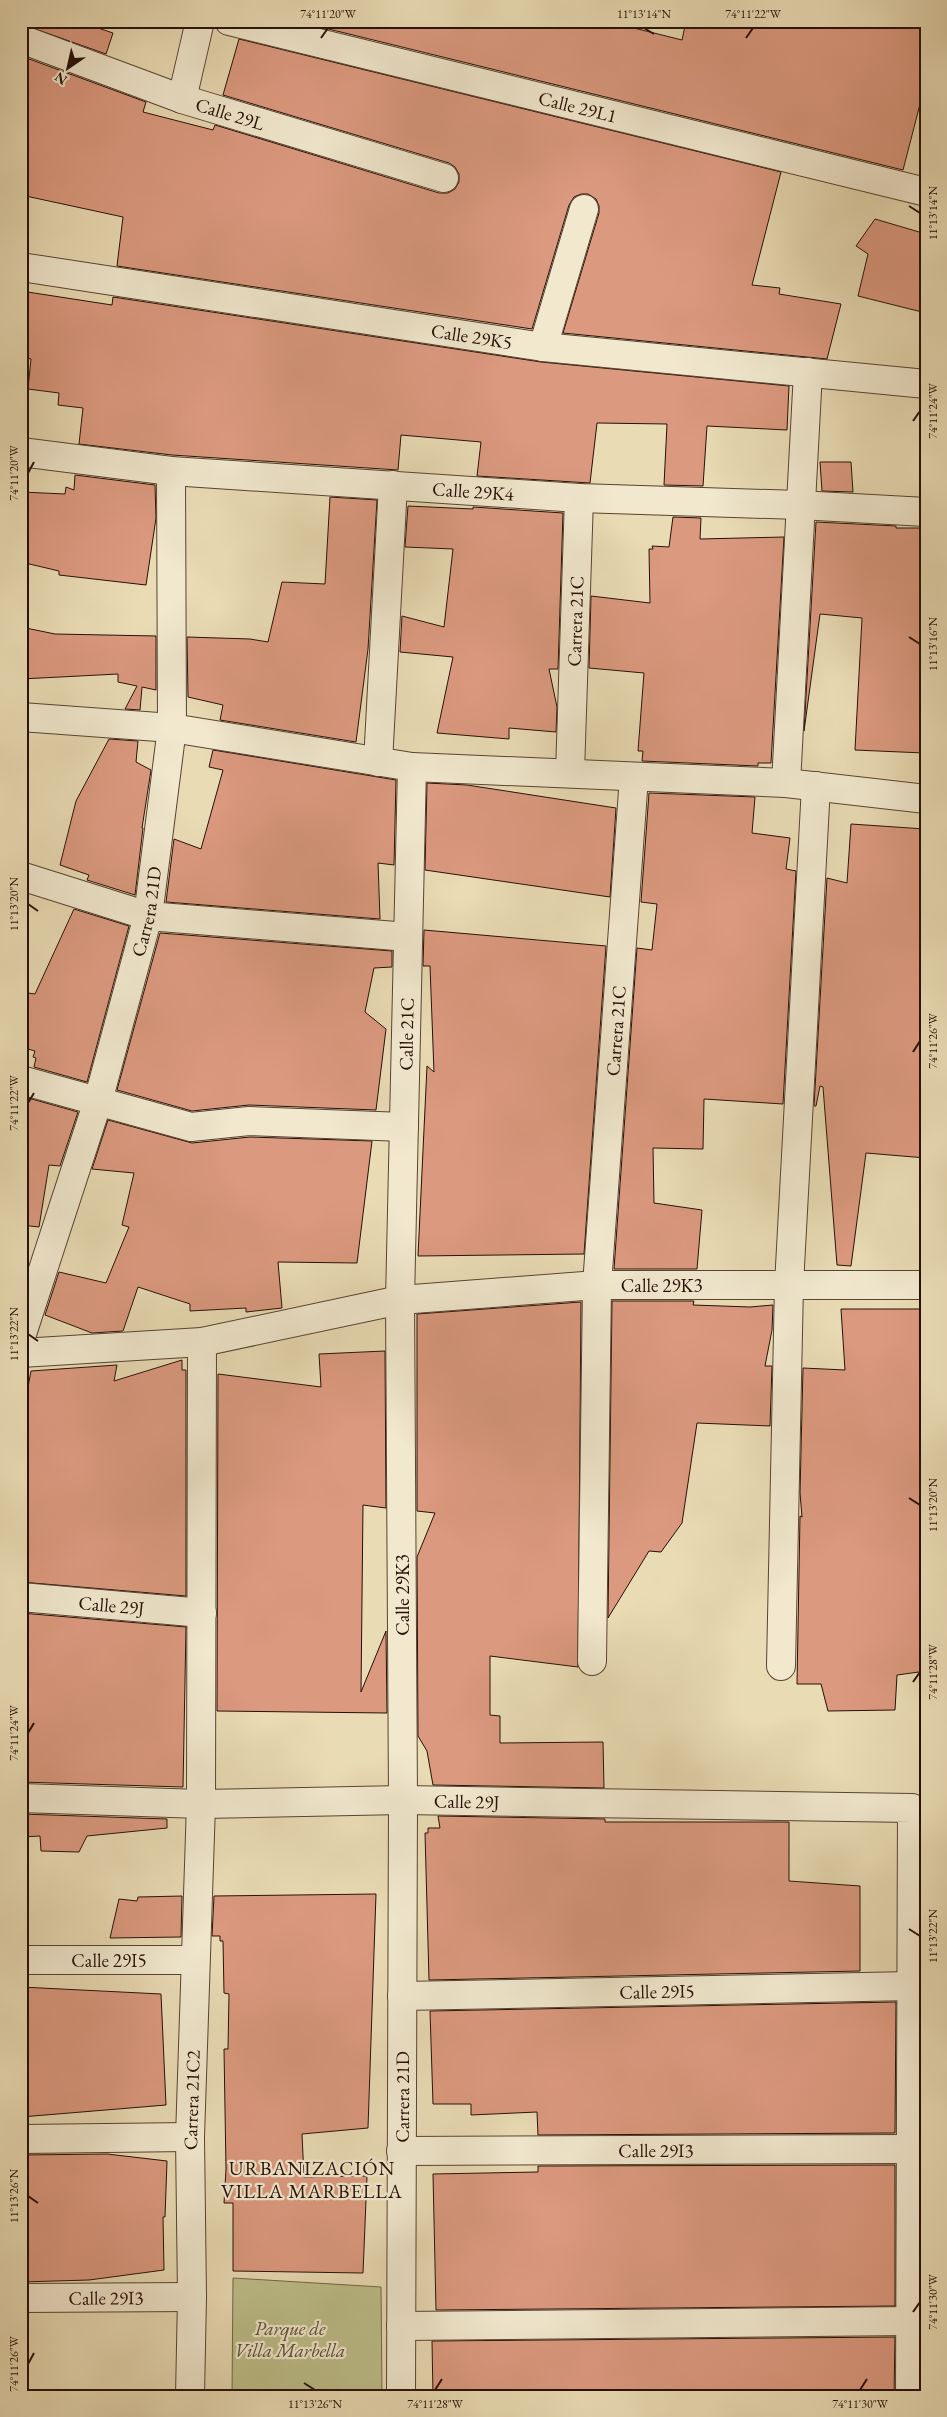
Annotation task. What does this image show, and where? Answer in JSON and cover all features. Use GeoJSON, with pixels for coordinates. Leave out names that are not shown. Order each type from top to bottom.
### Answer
{"type":"FeatureCollection","features":[{"type":"Feature","properties":{"kind":"street"},"geometry":{"type":"LineString","coordinates":[[182,99],[200,21]]}},
{"type":"Feature","properties":{"kind":"street","name":"Calle 29L1"},"geometry":{"type":"LineString","coordinates":[[229,21],[926,192]]}},
{"type":"Feature","properties":{"kind":"street","name":"Calle 29L"},"geometry":{"type":"LineString","coordinates":[[21,39],[182,99],[444,178]]}},
{"type":"Feature","properties":{"kind":"street"},"geometry":{"type":"LineString","coordinates":[[543,346],[584,209]]}},
{"type":"Feature","properties":{"kind":"street","name":"Calle 29K5"},"geometry":{"type":"LineString","coordinates":[[21,267],[543,346],[926,384]]}},
{"type":"Feature","properties":{"kind":"street"},"geometry":{"type":"LineString","coordinates":[[786,783],[799,505],[808,372]]}},
{"type":"Feature","properties":{"kind":"street","name":"Calle 29K4"},"geometry":{"type":"LineString","coordinates":[[21,452],[171,471],[580,498],[799,505],[926,512]]}},
{"type":"Feature","properties":{"kind":"street","name":"Carrera 21D"},"geometry":{"type":"LineString","coordinates":[[21,1337],[98,1101],[148,916],[172,728],[171,471]]}},
{"type":"Feature","properties":{"kind":"street"},"geometry":{"type":"LineString","coordinates":[[378,762],[393,485]]}},
{"type":"Feature","properties":{"kind":"street","name":"Carrera 21C"},"geometry":{"type":"LineString","coordinates":[[570,773],[580,498]]}},
{"type":"Feature","properties":{"kind":"street"},"geometry":{"type":"LineString","coordinates":[[21,717],[172,728],[412,767],[786,783],[926,799]]}},
{"type":"Feature","properties":{"kind":"street","name":"Calle 21C"},"geometry":{"type":"LineString","coordinates":[[400,1300],[412,767]]}},
{"type":"Feature","properties":{"kind":"street","name":"Carrera 21C"},"geometry":{"type":"LineString","coordinates":[[592,1661],[597,1285],[634,777]]}},
{"type":"Feature","properties":{"kind":"street"},"geometry":{"type":"LineString","coordinates":[[781,1666],[789,1285],[816,786]]}},
{"type":"Feature","properties":{"kind":"street"},"geometry":{"type":"LineString","coordinates":[[21,876],[148,916],[408,937]]}},
{"type":"Feature","properties":{"kind":"street"},"geometry":{"type":"LineString","coordinates":[[21,1080],[191,1127],[249,1121],[404,1126]]}},
{"type":"Feature","properties":{"kind":"street","name":"Calle 29K3"},"geometry":{"type":"LineString","coordinates":[[21,1353],[202,1342],[400,1300],[597,1285],[926,1285]]}},
{"type":"Feature","properties":{"kind":"street","name":"Calle 29K3"},"geometry":{"type":"LineString","coordinates":[[400,1300],[403,1800]]}},
{"type":"Feature","properties":{"kind":"street","name":"Carrera 21C2"},"geometry":{"type":"LineString","coordinates":[[190,2396],[192,2297],[190,2137],[201,1804],[202,1342]]}},
{"type":"Feature","properties":{"kind":"street","name":"Calle 29J"},"geometry":{"type":"LineString","coordinates":[[21,1597],[202,1613]]}},
{"type":"Feature","properties":{"kind":"street","name":"Calle 29J"},"geometry":{"type":"LineString","coordinates":[[21,1798],[201,1804],[403,1800],[912,1808],[912,1986]]}},
{"type":"Feature","properties":{"kind":"street","name":"Carrera 21D"},"geometry":{"type":"LineString","coordinates":[[400,2396],[403,1800]]}},
{"type":"Feature","properties":{"kind":"street","name":"Calle 29I5"},"geometry":{"type":"LineString","coordinates":[[21,1960],[195,1960]]}},
{"type":"Feature","properties":{"kind":"street"},"geometry":{"type":"LineString","coordinates":[[910,2396],[912,1986]]}},
{"type":"Feature","properties":{"kind":"street","name":"Calle 29I5"},"geometry":{"type":"LineString","coordinates":[[402,1996],[912,1986]]}},
{"type":"Feature","properties":{"kind":"street"},"geometry":{"type":"LineString","coordinates":[[21,2139],[190,2137]]}},
{"type":"Feature","properties":{"kind":"street","name":"Calle 29I3"},"geometry":{"type":"LineString","coordinates":[[401,2151],[911,2149]]}},
{"type":"Feature","properties":{"kind":"street","name":"Calle 29I3"},"geometry":{"type":"LineString","coordinates":[[21,2298],[192,2297]]}},
{"type":"Feature","properties":{"kind":"street"},"geometry":{"type":"LineString","coordinates":[[401,2326],[910,2321]]}},
{"type":"Feature","properties":{"kind":"green space","name":"Parque de Villa Marbella"},"geometry":{"type":"Polygon","coordinates":[[[233,2278],[381,2287],[382,2396],[232,2396],[233,2278]]]}},
{"type":"Feature","properties":{"kind":"building"},"geometry":{"type":"Polygon","coordinates":[[[21,21],[77,21],[113,33],[106,54],[21,24],[21,21]]]}},
{"type":"Feature","properties":{"kind":"building"},"geometry":{"type":"Polygon","coordinates":[[[296,21],[606,21],[682,40],[686,21],[926,21],[926,81],[903,170],[296,21]]]}},
{"type":"Feature","properties":{"kind":"building"},"geometry":{"type":"Polygon","coordinates":[[[239,39],[781,172],[752,285],[780,288],[779,294],[841,304],[827,359],[563,333],[599,213],[596,199],[588,194],[574,197],[569,205],[532,329],[117,266],[123,217],[21,195],[21,56],[146,102],[143,112],[213,130],[215,125],[439,193],[448,193],[455,189],[459,182],[459,174],[455,167],[449,163],[223,95],[239,39]]]}},
{"type":"Feature","properties":{"kind":"building"},"geometry":{"type":"Polygon","coordinates":[[[875,219],[926,234],[926,313],[858,296],[868,254],[856,246],[875,219]]]}},
{"type":"Feature","properties":{"kind":"building"},"geometry":{"type":"Polygon","coordinates":[[[21,291],[112,305],[113,297],[541,362],[789,386],[787,430],[707,426],[703,486],[664,485],[667,424],[597,423],[590,483],[477,476],[481,442],[401,435],[398,470],[172,455],[79,444],[83,408],[58,405],[59,393],[28,389],[31,359],[26,358],[27,349],[21,348],[21,291]]]}},
{"type":"Feature","properties":{"kind":"building"},"geometry":{"type":"Polygon","coordinates":[[[820,462],[851,462],[853,492],[822,491],[820,462]]]}},
{"type":"Feature","properties":{"kind":"building"},"geometry":{"type":"Polygon","coordinates":[[[75,475],[155,485],[156,518],[146,585],[59,575],[59,571],[21,562],[21,492],[65,494],[66,487],[74,490],[75,475]]]}},
{"type":"Feature","properties":{"kind":"building"},"geometry":{"type":"Polygon","coordinates":[[[330,497],[377,500],[368,649],[356,742],[220,720],[223,705],[188,697],[187,637],[250,639],[268,642],[282,582],[325,584],[330,497]]]}},
{"type":"Feature","properties":{"kind":"building"},"geometry":{"type":"Polygon","coordinates":[[[408,506],[473,509],[473,507],[563,513],[558,669],[549,669],[557,707],[556,732],[509,728],[509,739],[437,733],[453,657],[400,652],[402,616],[444,627],[453,549],[405,547],[408,506]]]}},
{"type":"Feature","properties":{"kind":"building"},"geometry":{"type":"Polygon","coordinates":[[[673,517],[701,518],[700,539],[784,537],[771,763],[758,763],[758,766],[642,761],[643,751],[638,751],[644,673],[589,668],[591,596],[650,603],[649,549],[653,549],[652,546],[669,547],[673,517]]]}},
{"type":"Feature","properties":{"kind":"building"},"geometry":{"type":"Polygon","coordinates":[[[816,522],[896,526],[896,528],[926,528],[924,753],[855,750],[862,618],[820,614],[804,731],[816,522]]]}},
{"type":"Feature","properties":{"kind":"building"},"geometry":{"type":"Polygon","coordinates":[[[21,627],[55,634],[156,636],[156,690],[142,687],[140,710],[125,709],[137,686],[118,682],[118,674],[21,679],[21,627]]]}},
{"type":"Feature","properties":{"kind":"building"},"geometry":{"type":"Polygon","coordinates":[[[109,739],[138,741],[136,762],[151,770],[142,828],[135,895],[87,880],[89,875],[60,865],[76,801],[109,739]]]}},
{"type":"Feature","properties":{"kind":"building"},"geometry":{"type":"Polygon","coordinates":[[[213,750],[396,780],[394,865],[378,863],[380,919],[166,902],[174,839],[201,849],[223,770],[209,767],[213,750]]]}},
{"type":"Feature","properties":{"kind":"building"},"geometry":{"type":"Polygon","coordinates":[[[427,783],[467,785],[616,808],[610,897],[425,870],[427,783]]]}},
{"type":"Feature","properties":{"kind":"building"},"geometry":{"type":"Polygon","coordinates":[[[649,793],[755,797],[752,833],[790,838],[786,869],[796,871],[783,1104],[704,1099],[703,1149],[653,1148],[654,1203],[702,1210],[697,1269],[614,1269],[637,948],[652,950],[657,904],[641,902],[649,793]]]}},
{"type":"Feature","properties":{"kind":"building"},"geometry":{"type":"Polygon","coordinates":[[[851,824],[925,829],[922,878],[926,878],[926,1158],[866,1153],[851,1266],[837,1265],[823,1087],[820,1086],[816,1106],[814,1106],[827,878],[847,883],[851,824]]]}},
{"type":"Feature","properties":{"kind":"building"},"geometry":{"type":"Polygon","coordinates":[[[74,909],[129,926],[87,1082],[34,1067],[36,1058],[33,1057],[35,1051],[21,1047],[21,992],[35,994],[74,909]]]}},
{"type":"Feature","properties":{"kind":"building"},"geometry":{"type":"Polygon","coordinates":[[[424,930],[606,946],[584,1254],[418,1256],[427,1066],[434,1072],[430,966],[423,966],[424,930]]]}},
{"type":"Feature","properties":{"kind":"building"},"geometry":{"type":"Polygon","coordinates":[[[160,933],[392,951],[392,967],[374,968],[365,1012],[386,1029],[376,1110],[249,1105],[192,1111],[117,1090],[160,933]]]}},
{"type":"Feature","properties":{"kind":"building"},"geometry":{"type":"Polygon","coordinates":[[[28,1098],[78,1112],[60,1166],[49,1165],[39,1227],[21,1225],[21,1126],[28,1098]]]}},
{"type":"Feature","properties":{"kind":"building"},"geometry":{"type":"Polygon","coordinates":[[[108,1120],[192,1143],[250,1137],[372,1141],[357,1263],[278,1262],[282,1308],[246,1312],[246,1308],[190,1311],[190,1304],[138,1287],[123,1331],[92,1333],[45,1315],[59,1272],[106,1283],[129,1227],[122,1225],[134,1173],[92,1169],[108,1120]]]}},
{"type":"Feature","properties":{"kind":"building"},"geometry":{"type":"Polygon","coordinates":[[[612,1301],[694,1301],[693,1305],[750,1307],[773,1305],[772,1330],[765,1366],[772,1366],[770,1426],[697,1423],[682,1523],[661,1552],[649,1551],[608,1618],[612,1301]]]}},
{"type":"Feature","properties":{"kind":"building"},"geometry":{"type":"Polygon","coordinates":[[[581,1302],[578,1667],[490,1656],[490,1715],[500,1716],[500,1743],[603,1742],[604,1788],[433,1785],[427,1751],[418,1736],[417,1557],[435,1513],[417,1511],[417,1314],[581,1302]]]}},
{"type":"Feature","properties":{"kind":"building"},"geometry":{"type":"Polygon","coordinates":[[[841,1309],[926,1309],[926,1553],[921,1610],[926,1671],[897,1675],[895,1710],[828,1711],[821,1684],[797,1684],[800,1516],[802,1517],[800,1493],[803,1368],[845,1370],[841,1309]]]}},
{"type":"Feature","properties":{"kind":"building"},"geometry":{"type":"Polygon","coordinates":[[[385,1351],[386,1508],[363,1505],[361,1692],[386,1631],[387,1713],[217,1711],[218,1374],[321,1387],[319,1354],[385,1351]]]}},
{"type":"Feature","properties":{"kind":"building"},"geometry":{"type":"Polygon","coordinates":[[[182,1360],[182,1370],[186,1370],[186,1596],[21,1582],[21,1424],[31,1371],[117,1365],[114,1381],[182,1360]]]}},
{"type":"Feature","properties":{"kind":"building"},"geometry":{"type":"Polygon","coordinates":[[[21,1613],[186,1627],[183,1787],[21,1782],[21,1613]]]}},
{"type":"Feature","properties":{"kind":"building"},"geometry":{"type":"Polygon","coordinates":[[[21,1814],[167,1819],[167,1828],[87,1836],[79,1852],[41,1851],[40,1836],[21,1837],[21,1814]]]}},
{"type":"Feature","properties":{"kind":"building"},"geometry":{"type":"Polygon","coordinates":[[[438,1816],[605,1819],[605,1822],[789,1822],[789,1881],[860,1886],[860,1971],[429,1980],[425,1833],[428,1833],[428,1828],[440,1828],[438,1816]]]}},
{"type":"Feature","properties":{"kind":"building"},"geometry":{"type":"Polygon","coordinates":[[[376,1894],[368,2128],[302,2134],[304,2177],[367,2176],[363,2273],[233,2271],[233,2203],[224,2203],[226,2169],[224,2049],[228,2049],[229,1994],[224,1993],[223,1941],[220,1941],[220,1936],[212,1936],[214,1896],[376,1894]]]}},
{"type":"Feature","properties":{"kind":"building"},"geometry":{"type":"Polygon","coordinates":[[[182,1896],[181,1937],[110,1938],[119,1899],[137,1901],[138,1897],[182,1896]]]}},
{"type":"Feature","properties":{"kind":"building"},"geometry":{"type":"Polygon","coordinates":[[[21,1987],[161,1994],[166,2105],[21,2117],[21,1987]]]}},
{"type":"Feature","properties":{"kind":"building"},"geometry":{"type":"Polygon","coordinates":[[[896,2002],[895,2133],[538,2135],[537,2112],[471,2115],[471,2104],[433,2104],[430,2011],[896,2002]]]}},
{"type":"Feature","properties":{"kind":"building"},"geometry":{"type":"Polygon","coordinates":[[[107,2154],[167,2161],[165,2217],[163,2217],[164,2270],[89,2280],[21,2282],[21,2155],[107,2154]]]}},
{"type":"Feature","properties":{"kind":"building"},"geometry":{"type":"Polygon","coordinates":[[[895,2165],[895,2306],[436,2310],[433,2174],[538,2172],[538,2166],[895,2165]]]}},
{"type":"Feature","properties":{"kind":"building"},"geometry":{"type":"Polygon","coordinates":[[[895,2337],[894,2396],[433,2396],[432,2341],[895,2337]]]}},
{"type":"Feature","properties":{"kind":"district","name":"URBANIZACIÓN VILLA MARBELLA"},"geometry":{"type":"Point","coordinates":[312,2180]}}]}
